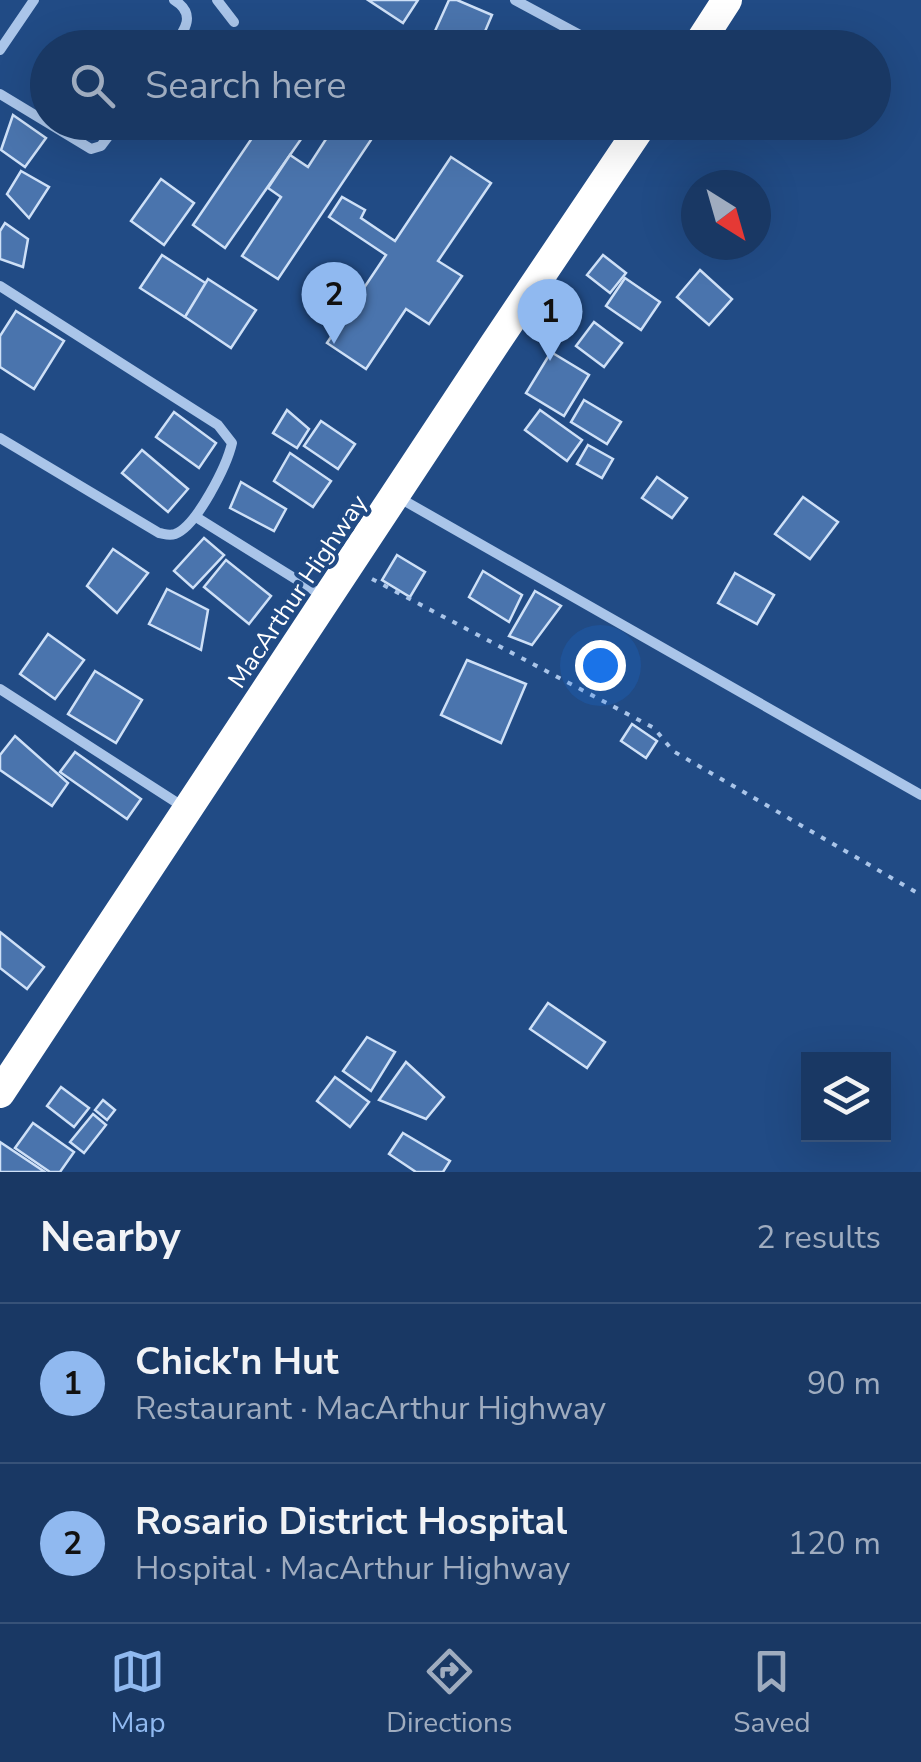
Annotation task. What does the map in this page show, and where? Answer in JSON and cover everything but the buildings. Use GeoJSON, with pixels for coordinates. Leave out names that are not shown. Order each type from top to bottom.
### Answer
{"type":"FeatureCollection","features":[{"type":"Feature","properties":{"kind":"highway"},"geometry":{"type":"LineString","coordinates":[[708,30],[727,0]]}},
{"type":"Feature","properties":{"kind":"highway","name":"MacArthur Highway"},"geometry":{"type":"LineString","coordinates":[[0,1093],[632,140]]}},
{"type":"Feature","properties":{"kind":"street"},"geometry":{"type":"LineString","coordinates":[[0,50],[34,0]]}},
{"type":"Feature","properties":{"kind":"street"},"geometry":{"type":"LineString","coordinates":[[174,0],[183,5],[188,17],[185,30]]}},
{"type":"Feature","properties":{"kind":"street"},"geometry":{"type":"LineString","coordinates":[[217,0],[234,22]]}},
{"type":"Feature","properties":{"kind":"street"},"geometry":{"type":"LineString","coordinates":[[515,0],[571,30]]}},
{"type":"Feature","properties":{"kind":"street"},"geometry":{"type":"LineString","coordinates":[[0,94],[30,113]]}},
{"type":"Feature","properties":{"kind":"street"},"geometry":{"type":"LineString","coordinates":[[74,140],[90,150],[106,140]]}},
{"type":"Feature","properties":{"kind":"street"},"geometry":{"type":"LineString","coordinates":[[0,286],[224,430],[232,443],[196,518],[178,533],[159,533],[0,438]]}},
{"type":"Feature","properties":{"kind":"street"},"geometry":{"type":"LineString","coordinates":[[396,496],[921,795]]}},
{"type":"Feature","properties":{"kind":"street"},"geometry":{"type":"LineString","coordinates":[[196,518],[328,599]]}},
{"type":"Feature","properties":{"kind":"street"},"geometry":{"type":"LineString","coordinates":[[0,689],[188,809]]}},
{"type":"Feature","properties":{"kind":"path"},"geometry":{"type":"LineString","coordinates":[[350,567],[654,728],[673,751],[921,894]]}},
{"type":"Feature","properties":{"kind":"place","name":"Rosario District Hospital"},"geometry":{"type":"Point","coordinates":[334,344]}},
{"type":"Feature","properties":{"kind":"place","name":"Chick'n Hut"},"geometry":{"type":"Point","coordinates":[550,361]}}]}
